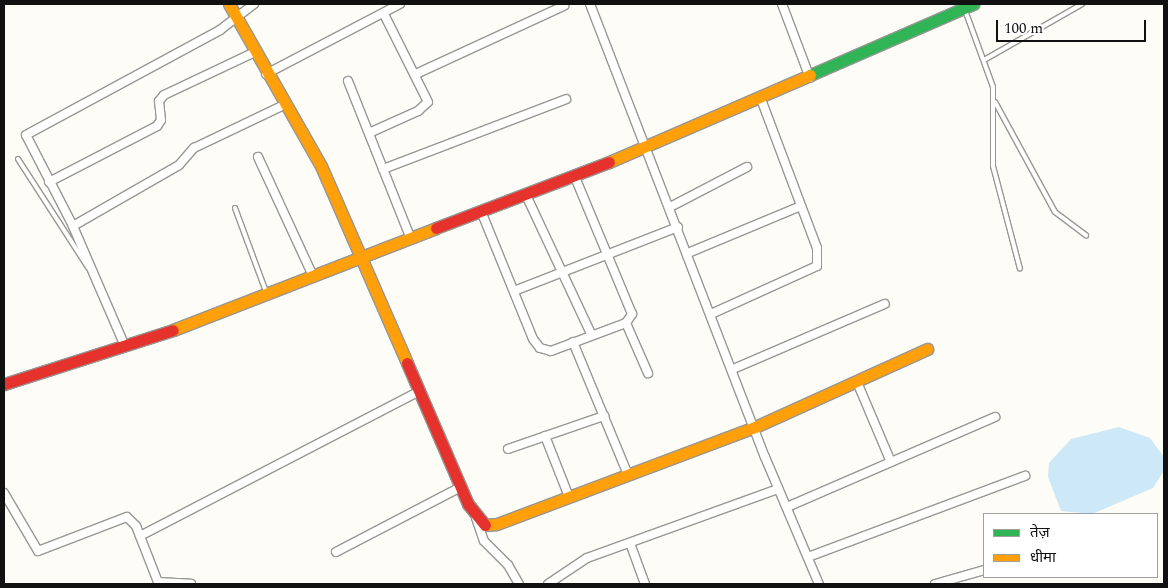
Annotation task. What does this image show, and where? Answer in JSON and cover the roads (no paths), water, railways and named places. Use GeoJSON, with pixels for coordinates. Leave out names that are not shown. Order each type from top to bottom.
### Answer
{"type":"FeatureCollection","features":[{"type":"Feature","properties":{"kind":"street"},"geometry":{"type":"LineString","coordinates":[[229,4],[253,53],[321,166],[362,255],[484,541],[508,565],[519,584]]}},
{"type":"Feature","properties":{"kind":"street"},"geometry":{"type":"LineString","coordinates":[[124,344],[73,226],[26,138],[30,128],[236,20],[254,4]]}},
{"type":"Feature","properties":{"kind":"street"},"geometry":{"type":"LineString","coordinates":[[266,74],[400,4]]}},
{"type":"Feature","properties":{"kind":"street"},"geometry":{"type":"LineString","coordinates":[[590,4],[648,148],[778,490],[819,584]]}},
{"type":"Feature","properties":{"kind":"street"},"geometry":{"type":"LineString","coordinates":[[782,4],[810,78]]}},
{"type":"Feature","properties":{"kind":"street"},"geometry":{"type":"LineString","coordinates":[[4,384],[194,322],[266,291],[410,236],[575,177],[648,148],[810,78],[967,5]]}},
{"type":"Feature","properties":{"kind":"street"},"geometry":{"type":"LineString","coordinates":[[418,74],[564,6]]}},
{"type":"Feature","properties":{"kind":"street"},"geometry":{"type":"LineString","coordinates":[[369,133],[424,108],[428,95],[384,14]]}},
{"type":"Feature","properties":{"kind":"street"},"geometry":{"type":"LineString","coordinates":[[49,182],[157,126],[161,120],[159,101],[164,95],[253,53]]}},
{"type":"Feature","properties":{"kind":"street"},"geometry":{"type":"LineString","coordinates":[[348,81],[410,236]]}},
{"type":"Feature","properties":{"kind":"street"},"geometry":{"type":"LineString","coordinates":[[383,169],[566,99]]}},
{"type":"Feature","properties":{"kind":"street"},"geometry":{"type":"LineString","coordinates":[[711,314],[817,266],[817,248],[761,99]]}},
{"type":"Feature","properties":{"kind":"street"},"geometry":{"type":"LineString","coordinates":[[73,226],[179,166],[194,148],[284,105]]}},
{"type":"Feature","properties":{"kind":"street"},"geometry":{"type":"LineString","coordinates":[[258,157],[312,274]]}},
{"type":"Feature","properties":{"kind":"street"},"geometry":{"type":"LineString","coordinates":[[670,207],[747,167]]}},
{"type":"Feature","properties":{"kind":"street"},"geometry":{"type":"LineString","coordinates":[[481,211],[540,348],[551,351],[591,334],[626,323],[632,314],[610,255],[575,177]]}},
{"type":"Feature","properties":{"kind":"street"},"geometry":{"type":"LineString","coordinates":[[526,195],[591,334]]}},
{"type":"Feature","properties":{"kind":"street"},"geometry":{"type":"LineString","coordinates":[[688,254],[801,206]]}},
{"type":"Feature","properties":{"kind":"street"},"geometry":{"type":"LineString","coordinates":[[514,291],[562,275],[678,227]]}},
{"type":"Feature","properties":{"kind":"street"},"geometry":{"type":"LineString","coordinates":[[733,369],[885,304]]}},
{"type":"Feature","properties":{"kind":"street"},"geometry":{"type":"LineString","coordinates":[[626,323],[648,373]]}},
{"type":"Feature","properties":{"kind":"street"},"geometry":{"type":"LineString","coordinates":[[573,342],[628,475]]}},
{"type":"Feature","properties":{"kind":"street"},"geometry":{"type":"LineString","coordinates":[[475,518],[485,525],[497,524],[755,427],[926,350]]}},
{"type":"Feature","properties":{"kind":"street"},"geometry":{"type":"LineString","coordinates":[[857,382],[891,462]]}},
{"type":"Feature","properties":{"kind":"street"},"geometry":{"type":"LineString","coordinates":[[140,536],[420,391]]}},
{"type":"Feature","properties":{"kind":"street"},"geometry":{"type":"LineString","coordinates":[[508,449],[604,416]]}},
{"type":"Feature","properties":{"kind":"street"},"geometry":{"type":"LineString","coordinates":[[787,507],[995,417]]}},
{"type":"Feature","properties":{"kind":"street"},"geometry":{"type":"LineString","coordinates":[[545,436],[569,497]]}},
{"type":"Feature","properties":{"kind":"street"},"geometry":{"type":"LineString","coordinates":[[808,557],[1025,476]]}},
{"type":"Feature","properties":{"kind":"street"},"geometry":{"type":"LineString","coordinates":[[336,552],[461,487]]}},
{"type":"Feature","properties":{"kind":"street"},"geometry":{"type":"LineString","coordinates":[[548,584],[578,563],[778,490]]}},
{"type":"Feature","properties":{"kind":"street"},"geometry":{"type":"LineString","coordinates":[[4,493],[38,551],[123,516],[133,521],[158,582],[191,584]]}},
{"type":"Feature","properties":{"kind":"street"},"geometry":{"type":"LineString","coordinates":[[630,543],[646,584]]}},
{"type":"Feature","properties":{"kind":"street"},"geometry":{"type":"LineString","coordinates":[[935,584],[983,570]]}},
{"type":"Feature","properties":{"kind":"lane"},"geometry":{"type":"LineString","coordinates":[[984,60],[1082,4]]}},
{"type":"Feature","properties":{"kind":"lane"},"geometry":{"type":"LineString","coordinates":[[967,5],[994,100],[1055,212],[1086,235]]}},
{"type":"Feature","properties":{"kind":"lane"},"geometry":{"type":"LineString","coordinates":[[994,100],[993,166],[1020,269]]}},
{"type":"Feature","properties":{"kind":"lane"},"geometry":{"type":"LineString","coordinates":[[18,159],[69,244],[95,275]]}},
{"type":"Feature","properties":{"kind":"lane"},"geometry":{"type":"LineString","coordinates":[[235,208],[266,291]]}},
{"type":"Feature","properties":{"kind":"water"},"geometry":{"type":"Polygon","coordinates":[[[1119,427],[1150,438],[1164,457],[1163,472],[1153,488],[1094,513],[1061,511],[1048,477],[1049,463],[1071,439],[1119,427]]]}}]}
